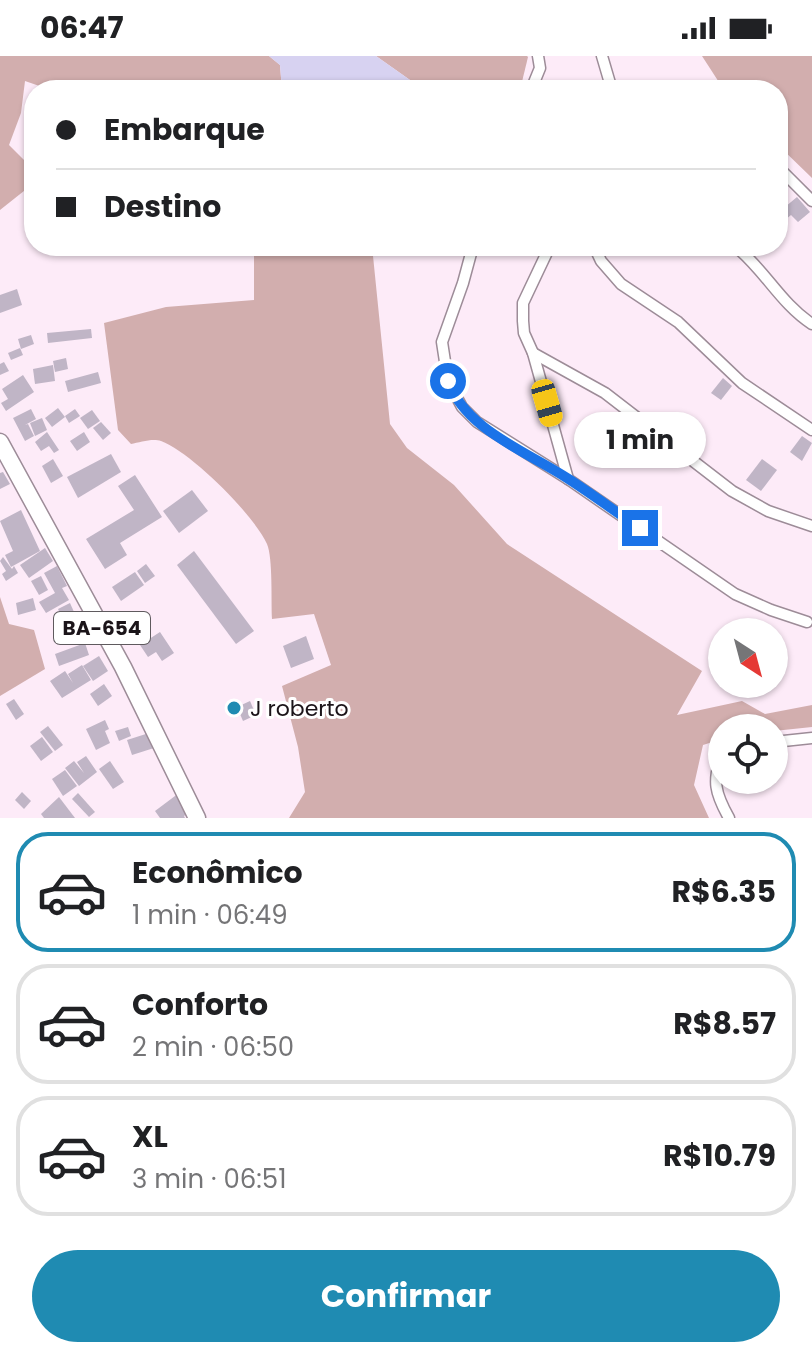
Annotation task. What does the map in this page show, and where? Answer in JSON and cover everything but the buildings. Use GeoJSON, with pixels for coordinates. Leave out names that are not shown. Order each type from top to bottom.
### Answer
{"type":"FeatureCollection","features":[{"type":"Feature","properties":{"kind":"main road","name":"BA-654"},"geometry":{"type":"LineString","coordinates":[[0,442],[123,667],[197,818]]}},
{"type":"Feature","properties":{"kind":"street"},"geometry":{"type":"LineString","coordinates":[[535,80],[540,68],[538,56]]}},
{"type":"Feature","properties":{"kind":"street"},"geometry":{"type":"LineString","coordinates":[[602,56],[609,80]]}},
{"type":"Feature","properties":{"kind":"street"},"geometry":{"type":"LineString","coordinates":[[788,177],[812,201]]}},
{"type":"Feature","properties":{"kind":"street"},"geometry":{"type":"LineString","coordinates":[[470,256],[442,342],[444,368],[453,395],[477,422],[568,479],[735,594],[771,610],[810,618]]}},
{"type":"Feature","properties":{"kind":"street"},"geometry":{"type":"LineString","coordinates":[[545,256],[523,303],[524,333],[533,353],[568,479]]}},
{"type":"Feature","properties":{"kind":"street"},"geometry":{"type":"LineString","coordinates":[[599,256],[621,284],[678,322],[742,383],[812,430]]}},
{"type":"Feature","properties":{"kind":"street"},"geometry":{"type":"LineString","coordinates":[[747,256],[784,300],[812,324]]}},
{"type":"Feature","properties":{"kind":"street"},"geometry":{"type":"LineString","coordinates":[[533,353],[605,393],[732,491],[768,511],[812,526]]}},
{"type":"Feature","properties":{"kind":"street"},"geometry":{"type":"LineString","coordinates":[[788,741],[812,738]]}},
{"type":"Feature","properties":{"kind":"street"},"geometry":{"type":"LineString","coordinates":[[718,794],[729,818]]}},
{"type":"Feature","properties":{"kind":"shaded area"},"geometry":{"type":"Polygon","coordinates":[[[0,56],[269,56],[280,65],[281,80],[24,80],[21,113],[9,145],[24,160],[24,191],[0,210],[0,56]]]}},
{"type":"Feature","properties":{"kind":"shaded area"},"geometry":{"type":"Polygon","coordinates":[[[269,56],[376,56],[410,80],[281,80],[280,65],[269,56]]]}},
{"type":"Feature","properties":{"kind":"shaded area"},"geometry":{"type":"Polygon","coordinates":[[[376,56],[528,57],[522,80],[410,80],[376,56]]]}},
{"type":"Feature","properties":{"kind":"shaded area"},"geometry":{"type":"Polygon","coordinates":[[[702,56],[812,56],[812,178],[788,155],[788,80],[718,80],[702,56]]]}},
{"type":"Feature","properties":{"kind":"shaded area"},"geometry":{"type":"Polygon","coordinates":[[[254,256],[373,256],[390,424],[407,448],[454,485],[507,544],[702,671],[677,715],[742,701],[765,714],[708,714],[708,743],[703,745],[694,785],[709,818],[289,818],[305,792],[298,747],[282,686],[331,665],[314,614],[272,619],[269,551],[249,517],[204,471],[174,447],[158,440],[131,444],[118,430],[104,323],[166,307],[254,300],[254,256]]]}},
{"type":"Feature","properties":{"kind":"shaded area"},"geometry":{"type":"Polygon","coordinates":[[[0,597],[9,624],[34,630],[45,669],[0,696],[0,597]]]}},
{"type":"Feature","properties":{"kind":"shaded area"},"geometry":{"type":"Polygon","coordinates":[[[812,705],[812,727],[788,730],[788,714],[765,714],[812,705]]]}},
{"type":"Feature","properties":{"kind":"place","name":"J roberto"},"geometry":{"type":"Point","coordinates":[234,708]}},
{"type":"Feature","properties":{"kind":"route"},"geometry":{"type":"LineString","coordinates":[[448,381],[453,395],[477,422],[640,528]]}}]}
